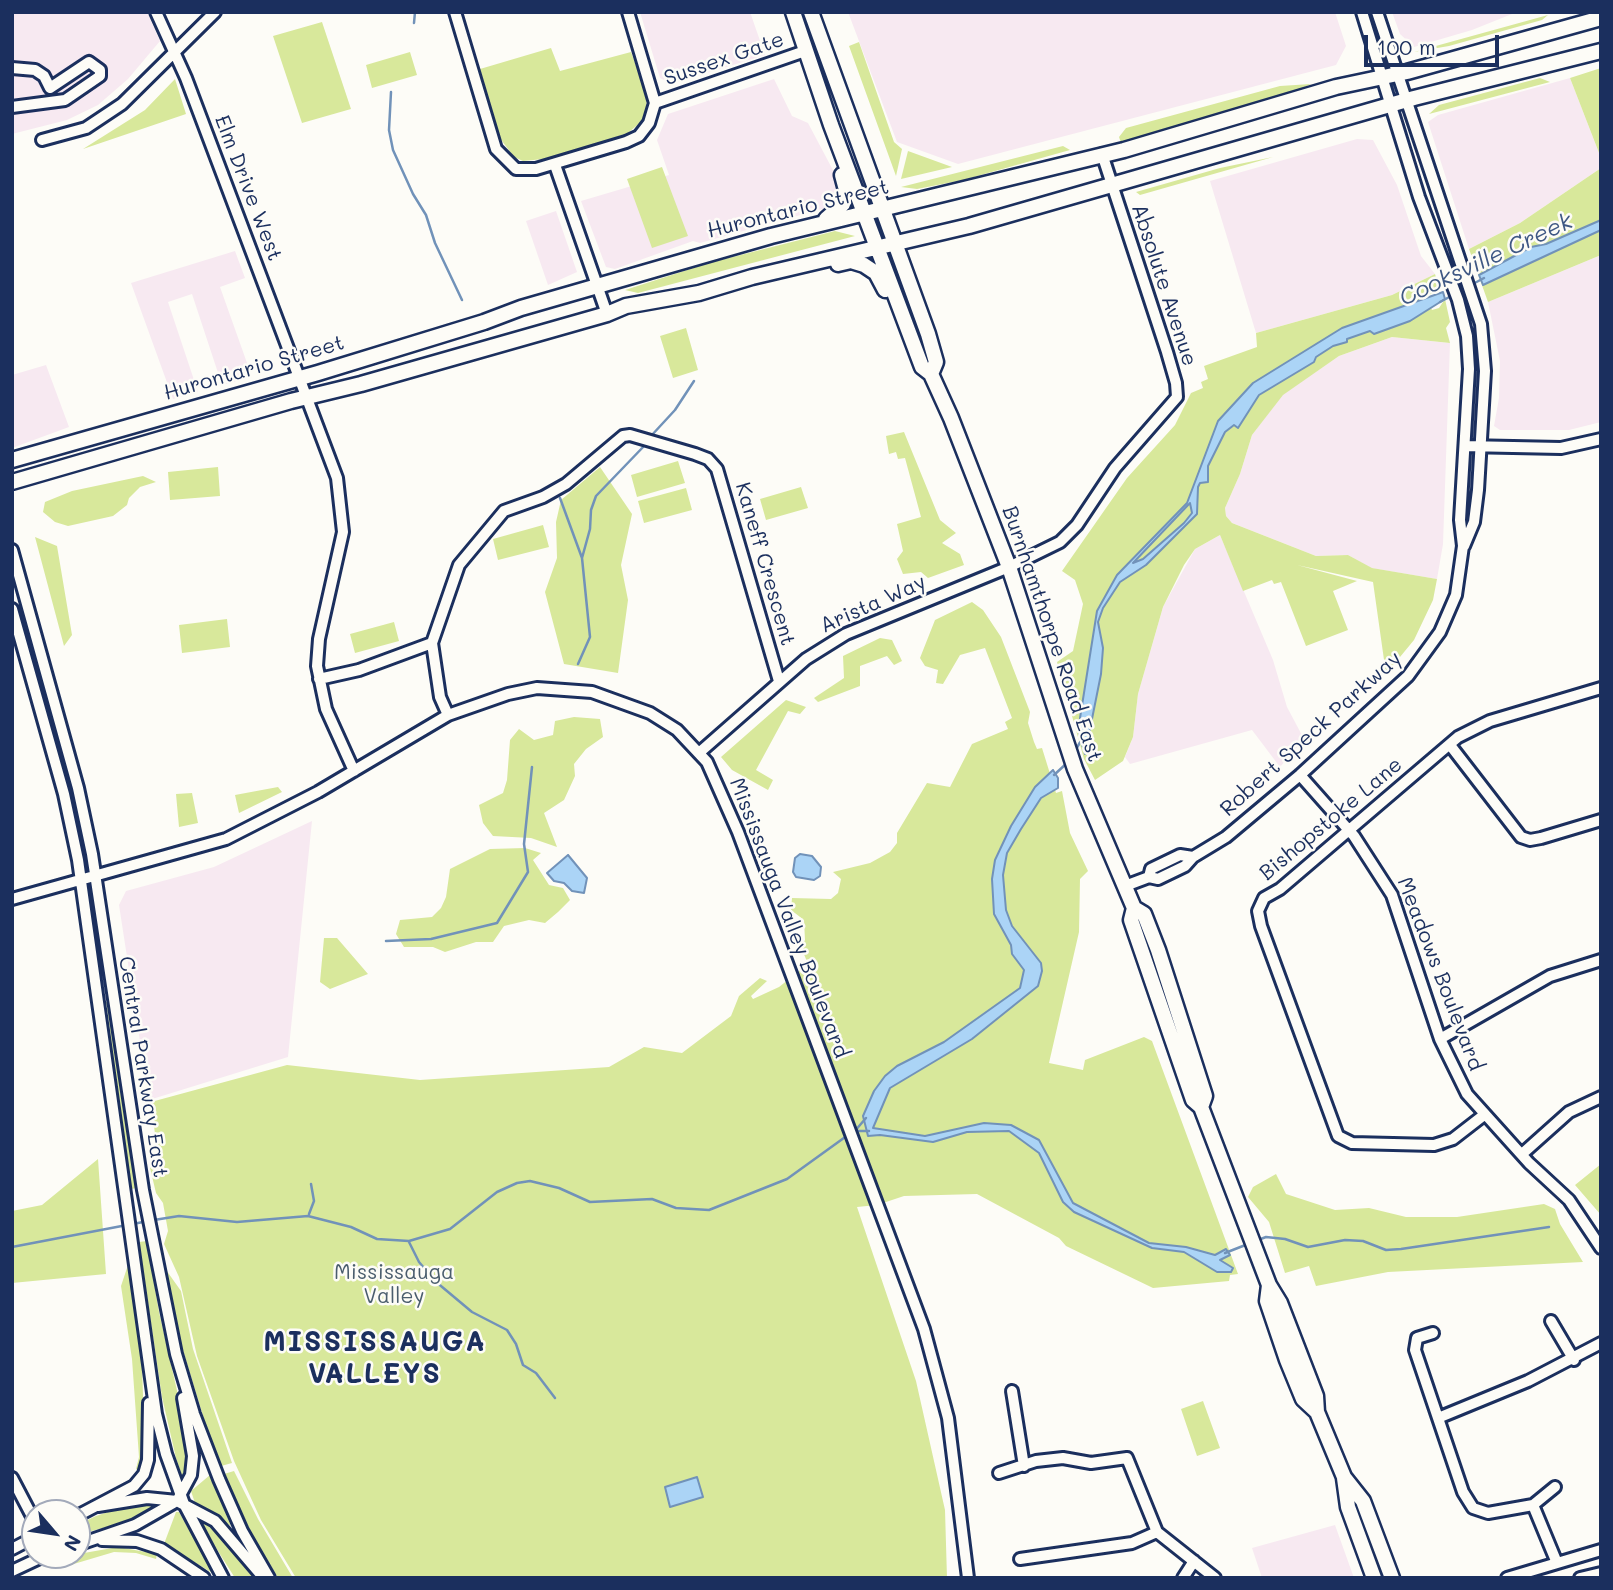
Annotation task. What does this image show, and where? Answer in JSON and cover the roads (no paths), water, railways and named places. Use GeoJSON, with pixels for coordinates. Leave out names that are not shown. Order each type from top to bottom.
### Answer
{"type":"FeatureCollection","features":[{"type":"Feature","properties":{"kind":"main road"},"geometry":{"type":"LineString","coordinates":[[780,233],[822,220],[839,210],[846,190],[831,145],[835,134],[793,12]]}},
{"type":"Feature","properties":{"kind":"main road","name":"Burnhamthorpe Road East"},"geometry":{"type":"LineString","coordinates":[[811,12],[928,334],[936,362],[931,374]]}},
{"type":"Feature","properties":{"kind":"main road","name":"Hurontario Street"},"geometry":{"type":"LineString","coordinates":[[12,460],[299,378],[780,233],[1102,154],[1601,18]]}},
{"type":"Feature","properties":{"kind":"main road","name":"Hurontario Street"},"geometry":{"type":"LineString","coordinates":[[12,482],[307,396],[360,384],[607,314],[626,306],[699,293],[752,277],[894,244],[1601,49]]}},
{"type":"Feature","properties":{"kind":"main road","name":"Burnhamthorpe Road East"},"geometry":{"type":"LineString","coordinates":[[835,134],[922,368],[931,374],[1009,567],[1075,769],[1134,908],[1144,914],[1158,950],[1205,1096],[1201,1107],[1269,1285],[1280,1303],[1316,1396],[1317,1412],[1344,1477],[1348,1507],[1374,1578]]}},
{"type":"Feature","properties":{"kind":"main road"},"geometry":{"type":"LineString","coordinates":[[752,277],[765,282],[851,261],[859,263],[881,279],[897,321],[910,335]]}},
{"type":"Feature","properties":{"kind":"main road","name":"Burnhamthorpe Road East"},"geometry":{"type":"LineString","coordinates":[[1344,1477],[1363,1501],[1392,1578]]}},
{"type":"Feature","properties":{"kind":"street","name":"Elm Drive West"},"geometry":{"type":"LineString","coordinates":[[156,12],[174,51],[337,478],[343,532],[319,639],[319,679],[326,709],[354,771]]}},
{"type":"Feature","properties":{"kind":"street"},"geometry":{"type":"LineString","coordinates":[[42,140],[86,128],[120,106],[215,12]]}},
{"type":"Feature","properties":{"kind":"street"},"geometry":{"type":"LineString","coordinates":[[456,12],[496,149],[516,169],[555,165],[639,136],[649,123],[655,103],[628,12]]}},
{"type":"Feature","properties":{"kind":"street","name":"Robert Speck Parkway"},"geometry":{"type":"LineString","coordinates":[[1362,12],[1389,75],[1405,101],[1472,291],[1484,351],[1481,446],[1474,522],[1463,546]]}},
{"type":"Feature","properties":{"kind":"street","name":"Robert Speck Parkway"},"geometry":{"type":"LineString","coordinates":[[1125,886],[1149,877],[1158,879],[1185,866],[1193,857],[1226,837],[1300,775],[1389,696],[1424,657],[1440,632],[1456,595],[1463,546],[1460,520],[1469,369],[1467,336],[1458,300],[1390,106],[1389,75],[1377,12]]}},
{"type":"Feature","properties":{"kind":"street","name":"Sussex Gate"},"geometry":{"type":"LineString","coordinates":[[655,103],[805,51]]}},
{"type":"Feature","properties":{"kind":"street"},"geometry":{"type":"LineString","coordinates":[[12,68],[35,70],[44,76],[50,88],[89,62],[100,70],[100,76],[65,100],[12,107]]}},
{"type":"Feature","properties":{"kind":"street","name":"Absolute Avenue"},"geometry":{"type":"LineString","coordinates":[[1009,567],[1060,542],[1077,525],[1115,468],[1177,397],[1167,352],[1102,154]]}},
{"type":"Feature","properties":{"kind":"street"},"geometry":{"type":"LineString","coordinates":[[555,165],[607,314]]}},
{"type":"Feature","properties":{"kind":"street","name":"Kaneff Crescent"},"geometry":{"type":"LineString","coordinates":[[448,715],[440,697],[432,643],[459,565],[504,511],[543,497],[566,484],[623,436],[656,441],[708,459],[717,469],[779,681]]}},
{"type":"Feature","properties":{"kind":"street"},"geometry":{"type":"LineString","coordinates":[[1465,446],[1561,448],[1601,439]]}},
{"type":"Feature","properties":{"kind":"street","name":"Central Parkway East"},"geometry":{"type":"LineString","coordinates":[[12,550],[18,591],[78,788],[143,1190],[176,1354],[219,1479],[267,1578]]}},
{"type":"Feature","properties":{"kind":"street","name":"Arista Way"},"geometry":{"type":"LineString","coordinates":[[700,752],[815,652],[846,634],[1009,567]]}},
{"type":"Feature","properties":{"kind":"street","name":"Central Parkway East"},"geometry":{"type":"LineString","coordinates":[[12,609],[64,794],[80,880],[149,1376],[166,1454],[181,1500],[223,1578]]}},
{"type":"Feature","properties":{"kind":"street"},"geometry":{"type":"LineString","coordinates":[[319,679],[359,670],[432,643]]}},
{"type":"Feature","properties":{"kind":"street","name":"Mississauga Valley Boulevard"},"geometry":{"type":"LineString","coordinates":[[12,899],[226,839],[354,771],[448,715],[508,694],[537,688],[577,690],[623,701],[650,713],[677,730],[700,752],[752,867],[894,1246],[942,1387],[968,1578]]}},
{"type":"Feature","properties":{"kind":"street","name":"Bishopstoke Lane"},"geometry":{"type":"LineString","coordinates":[[1484,1115],[1453,1139],[1434,1145],[1352,1143],[1338,1136],[1261,926],[1258,911],[1264,898],[1280,890],[1450,745],[1479,725],[1601,688]]}},
{"type":"Feature","properties":{"kind":"street"},"geometry":{"type":"LineString","coordinates":[[1450,745],[1521,837],[1530,840],[1541,838],[1601,820]]}},
{"type":"Feature","properties":{"kind":"street","name":"Meadows Boulevard"},"geometry":{"type":"LineString","coordinates":[[1300,775],[1349,831],[1381,875],[1396,904],[1440,1039],[1462,1084],[1484,1115],[1569,1200],[1601,1248]]}},
{"type":"Feature","properties":{"kind":"street"},"geometry":{"type":"LineString","coordinates":[[1440,1039],[1550,976],[1601,960]]}},
{"type":"Feature","properties":{"kind":"street"},"geometry":{"type":"LineString","coordinates":[[1522,1154],[1569,1112],[1601,1097]]}},
{"type":"Feature","properties":{"kind":"street"},"geometry":{"type":"LineString","coordinates":[[1551,1321],[1574,1360]]}},
{"type":"Feature","properties":{"kind":"street"},"geometry":{"type":"LineString","coordinates":[[1433,1333],[1417,1338],[1415,1350],[1463,1492],[1473,1508],[1488,1513],[1533,1505],[1555,1487]]}},
{"type":"Feature","properties":{"kind":"street"},"geometry":{"type":"LineString","coordinates":[[1438,1418],[1574,1360],[1601,1343]]}},
{"type":"Feature","properties":{"kind":"street"},"geometry":{"type":"LineString","coordinates":[[91,1541],[155,1516],[181,1500],[191,1475],[193,1456],[176,1354]]}},
{"type":"Feature","properties":{"kind":"street"},"geometry":{"type":"LineString","coordinates":[[91,1509],[134,1486],[146,1472],[149,1376]]}},
{"type":"Feature","properties":{"kind":"street"},"geometry":{"type":"LineString","coordinates":[[1012,1391],[1024,1466]]}},
{"type":"Feature","properties":{"kind":"street"},"geometry":{"type":"LineString","coordinates":[[999,1473],[1036,1461],[1063,1458],[1091,1463],[1127,1458],[1157,1532],[1215,1578]]}},
{"type":"Feature","properties":{"kind":"street"},"geometry":{"type":"LineString","coordinates":[[12,1478],[23,1499]]}},
{"type":"Feature","properties":{"kind":"street"},"geometry":{"type":"LineString","coordinates":[[98,1506],[147,1499],[181,1500],[215,1521],[267,1578]]}},
{"type":"Feature","properties":{"kind":"street"},"geometry":{"type":"LineString","coordinates":[[1533,1505],[1556,1563]]}},
{"type":"Feature","properties":{"kind":"street"},"geometry":{"type":"LineString","coordinates":[[1020,1559],[1132,1543],[1157,1532]]}},
{"type":"Feature","properties":{"kind":"street"},"geometry":{"type":"LineString","coordinates":[[96,1540],[136,1541],[161,1549],[204,1578]]}},
{"type":"Feature","properties":{"kind":"street"},"geometry":{"type":"LineString","coordinates":[[1507,1578],[1601,1550]]}},
{"type":"Feature","properties":{"kind":"street"},"geometry":{"type":"LineString","coordinates":[[1183,1578],[1194,1561]]}},
{"type":"Feature","properties":{"kind":"street"},"geometry":{"type":"LineString","coordinates":[[1580,1578],[1601,1573]]}},
{"type":"Feature","properties":{"kind":"water"},"geometry":{"type":"Polygon","coordinates":[[[1601,220],[1601,230],[1483,285],[1479,275],[1531,247],[1546,244],[1601,220]]]}},
{"type":"Feature","properties":{"kind":"water"},"geometry":{"type":"Polygon","coordinates":[[[1443,292],[1445,299],[1410,321],[1374,334],[1370,331],[1333,346],[1316,357],[1314,362],[1259,395],[1238,428],[1234,425],[1225,432],[1208,466],[1208,482],[1200,483],[1198,487],[1197,514],[1146,565],[1120,582],[1103,608],[1098,622],[1103,648],[1101,674],[1085,754],[1079,735],[1080,718],[1097,611],[1117,575],[1187,503],[1218,421],[1253,383],[1342,328],[1443,292]],[[1190,503],[1133,563],[1143,559],[1192,513],[1190,503]]]}},
{"type":"Feature","properties":{"kind":"water"},"geometry":{"type":"Polygon","coordinates":[[[1053,770],[1058,778],[1058,788],[1041,798],[1021,829],[1007,853],[1003,875],[1006,910],[1012,926],[1041,963],[1038,986],[972,1039],[890,1088],[873,1128],[925,1136],[984,1123],[1011,1125],[1039,1140],[1073,1203],[1149,1243],[1186,1247],[1215,1255],[1226,1249],[1230,1255],[1220,1260],[1233,1268],[1231,1272],[1217,1272],[1184,1252],[1152,1248],[1074,1212],[1063,1202],[1039,1153],[1009,1131],[967,1132],[933,1142],[868,1136],[863,1116],[874,1091],[885,1076],[897,1066],[944,1042],[1020,988],[1024,970],[1012,954],[1011,945],[994,914],[992,879],[995,860],[1011,826],[1035,787],[1053,770]]]}},
{"type":"Feature","properties":{"kind":"water"},"geometry":{"type":"Polygon","coordinates":[[[800,854],[812,856],[821,867],[820,876],[814,880],[796,877],[793,872],[795,858],[800,854]]]}},
{"type":"Feature","properties":{"kind":"water"},"geometry":{"type":"Polygon","coordinates":[[[568,855],[587,878],[584,893],[572,891],[564,883],[554,881],[547,873],[568,855]]]}},
{"type":"Feature","properties":{"kind":"water"},"geometry":{"type":"Polygon","coordinates":[[[697,1477],[703,1497],[670,1507],[665,1487],[697,1477]]]}},
{"type":"Feature","properties":{"kind":"waterway"},"geometry":{"type":"LineString","coordinates":[[414,23],[415,12]]}},
{"type":"Feature","properties":{"kind":"waterway"},"geometry":{"type":"LineString","coordinates":[[391,92],[389,130],[393,150],[426,215],[435,243],[462,300]]}},
{"type":"Feature","properties":{"kind":"waterway","name":"Cooksville Creek"},"geometry":{"type":"LineString","coordinates":[[1471,285],[1484,278]]}},
{"type":"Feature","properties":{"kind":"waterway","name":"Cooksville Creek"},"geometry":{"type":"LineString","coordinates":[[1440,302],[1453,295]]}},
{"type":"Feature","properties":{"kind":"waterway"},"geometry":{"type":"LineString","coordinates":[[651,436],[675,410],[694,381]]}},
{"type":"Feature","properties":{"kind":"waterway"},"geometry":{"type":"LineString","coordinates":[[578,664],[590,637],[582,558],[590,529],[591,510],[596,496],[646,444]]}},
{"type":"Feature","properties":{"kind":"waterway"},"geometry":{"type":"LineString","coordinates":[[560,498],[582,558]]}},
{"type":"Feature","properties":{"kind":"waterway","name":"Cooksville Creek"},"geometry":{"type":"LineString","coordinates":[[1075,751],[1082,739]]}},
{"type":"Feature","properties":{"kind":"waterway","name":"Cooksville Creek"},"geometry":{"type":"LineString","coordinates":[[1054,775],[1067,763]]}},
{"type":"Feature","properties":{"kind":"waterway"},"geometry":{"type":"LineString","coordinates":[[386,941],[431,939],[497,923],[528,872],[524,844],[532,767]]}},
{"type":"Feature","properties":{"kind":"waterway","name":"Cooksville Creek"},"geometry":{"type":"LineString","coordinates":[[854,1132],[866,1118]]}},
{"type":"Feature","properties":{"kind":"waterway"},"geometry":{"type":"LineString","coordinates":[[855,1131],[869,1131]]}},
{"type":"Feature","properties":{"kind":"waterway","name":"Cooksville Creek"},"geometry":{"type":"LineString","coordinates":[[154,1220],[179,1216],[237,1222],[308,1216],[351,1227],[377,1239],[409,1241],[450,1229],[497,1192],[517,1183],[530,1181],[559,1188],[590,1202],[652,1199],[676,1208],[709,1210],[787,1179],[848,1135]]}},
{"type":"Feature","properties":{"kind":"waterway"},"geometry":{"type":"LineString","coordinates":[[309,1214],[314,1201],[311,1184]]}},
{"type":"Feature","properties":{"kind":"waterway","name":"Cooksville Creek"},"geometry":{"type":"LineString","coordinates":[[133,1224],[148,1221]]}},
{"type":"Feature","properties":{"kind":"waterway","name":"Cooksville Creek"},"geometry":{"type":"LineString","coordinates":[[12,1247],[127,1225]]}},
{"type":"Feature","properties":{"kind":"waterway"},"geometry":{"type":"LineString","coordinates":[[1258,1240],[1266,1237],[1285,1239],[1308,1247],[1345,1240],[1363,1241],[1386,1250],[1549,1227]]}},
{"type":"Feature","properties":{"kind":"waterway"},"geometry":{"type":"LineString","coordinates":[[409,1242],[419,1262],[435,1281],[472,1312],[507,1330],[516,1344],[523,1365],[536,1373],[555,1398]]}},
{"type":"Feature","properties":{"kind":"waterway"},"geometry":{"type":"LineString","coordinates":[[1225,1253],[1248,1244]]}},
{"type":"Feature","properties":{"kind":"district","name":"MISSISSAUGA VALLEYS"},"geometry":{"type":"Point","coordinates":[375,1358]}},
{"type":"Feature","properties":{"kind":"park label","name":"Mississauga Valley"},"geometry":{"type":"Point","coordinates":[394,1285]}}]}
